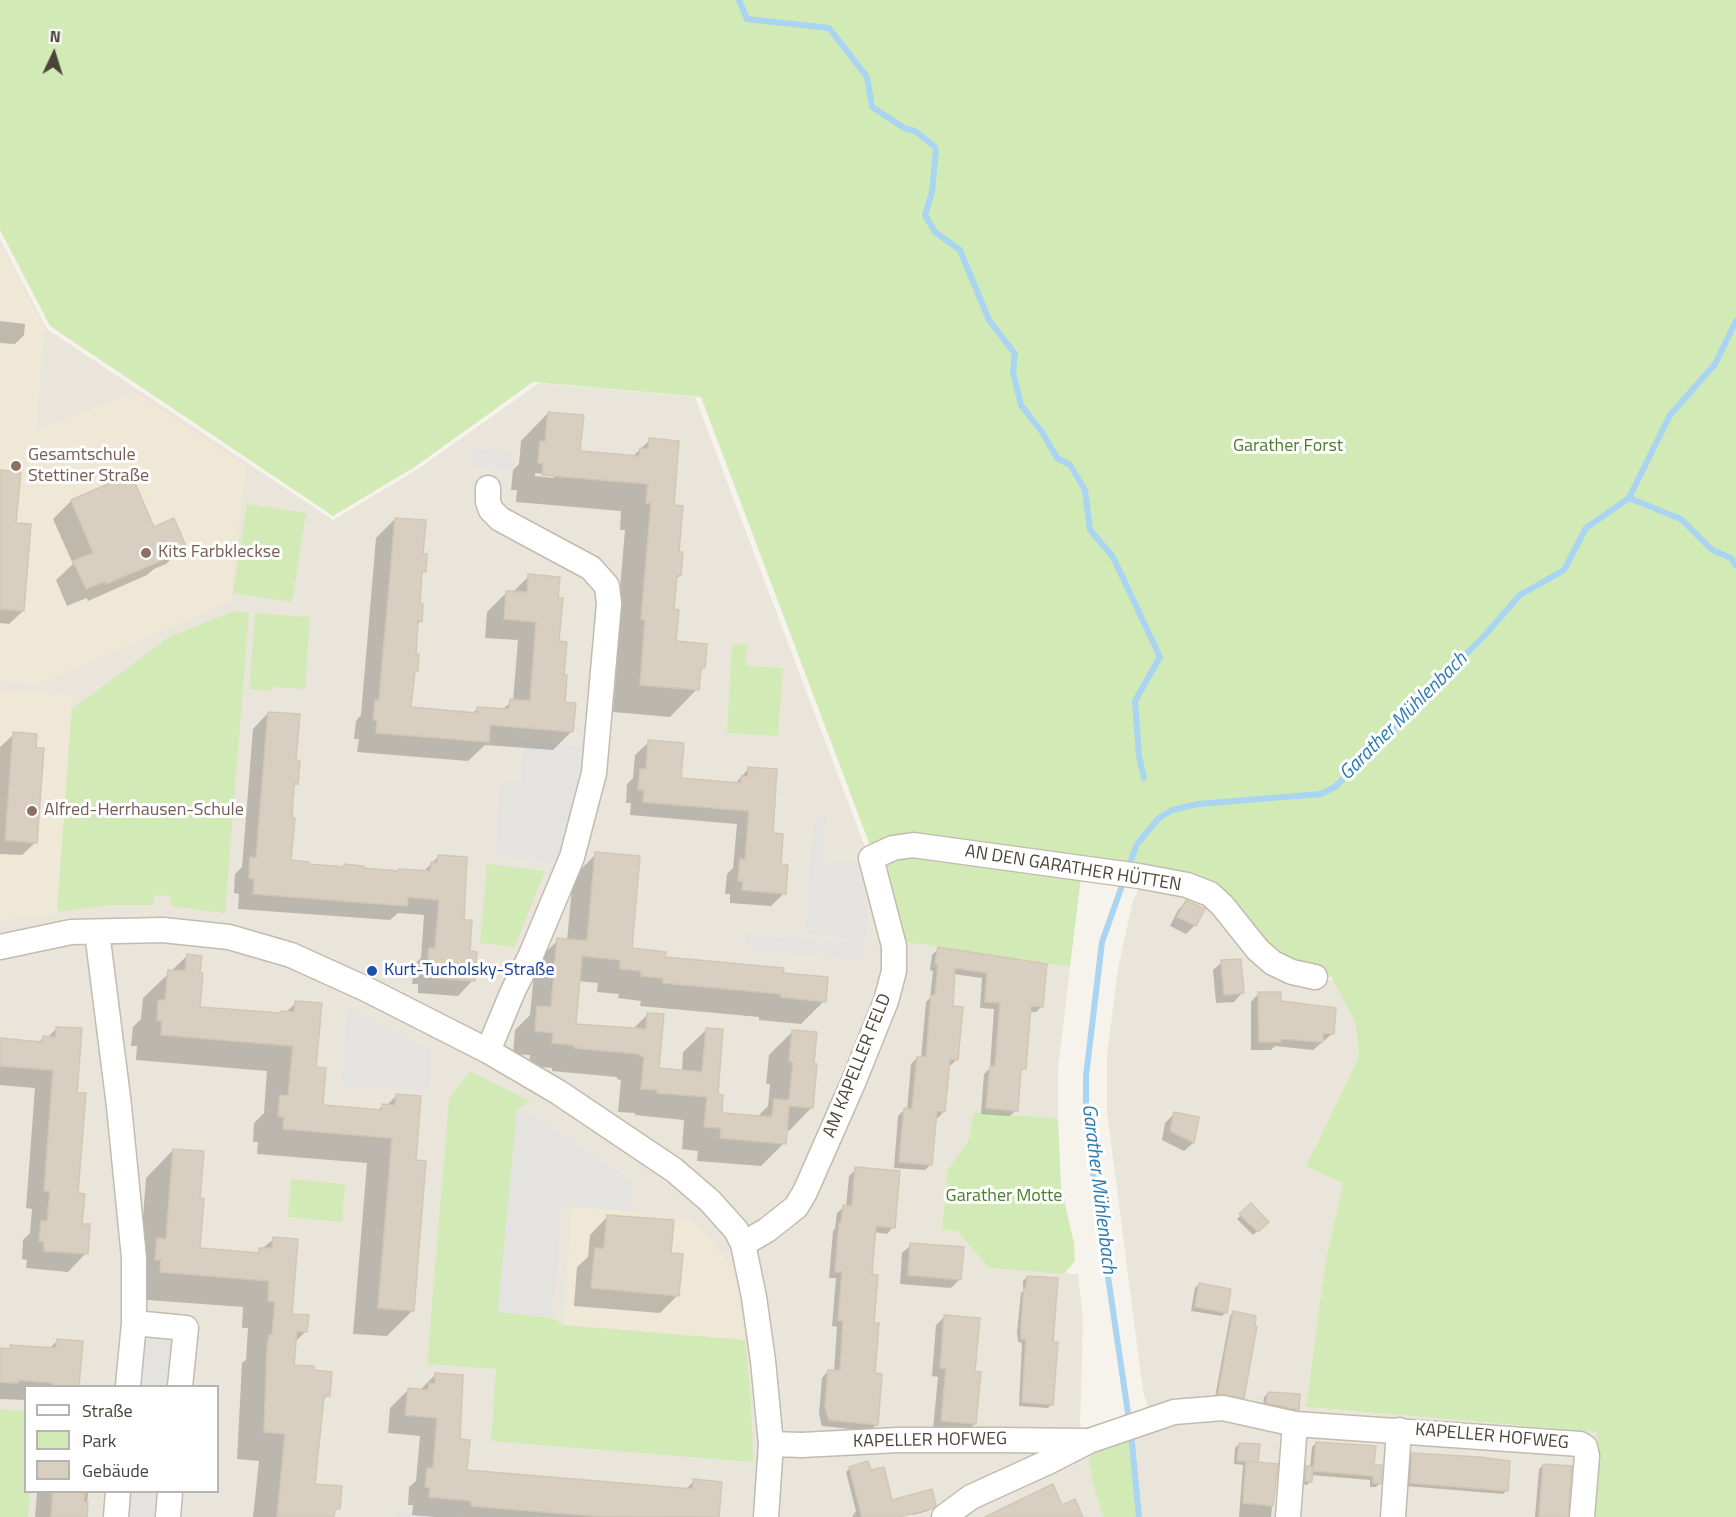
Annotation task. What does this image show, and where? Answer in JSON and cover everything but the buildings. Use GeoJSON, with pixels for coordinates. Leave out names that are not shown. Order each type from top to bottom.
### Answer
{"type":"FeatureCollection","features":[{"type":"Feature","properties":{"kind":"street"},"geometry":{"type":"LineString","coordinates":[[488,488],[488,502],[491,510],[500,519],[591,568],[607,586],[609,604],[594,773],[572,857],[488,1051]]}},
{"type":"Feature","properties":{"kind":"street","name":"AN DEN GARATHER HÜTTEN"},"geometry":{"type":"LineString","coordinates":[[871,858],[893,848],[914,845],[1100,870],[1187,885],[1210,894],[1222,905],[1258,950],[1273,963],[1292,972],[1315,977]]}},
{"type":"Feature","properties":{"kind":"street","name":"AM KAPELLER FELD"},"geometry":{"type":"LineString","coordinates":[[743,1244],[767,1230],[796,1208],[820,1159],[886,1001],[894,971],[894,946],[871,858]]}},
{"type":"Feature","properties":{"kind":"street"},"geometry":{"type":"LineString","coordinates":[[0,947],[71,932],[163,930],[209,933],[291,955],[366,989],[488,1051],[558,1092],[674,1170],[710,1201],[736,1230],[743,1244],[754,1297],[763,1361],[771,1444],[766,1517]]}},
{"type":"Feature","properties":{"kind":"street"},"geometry":{"type":"LineString","coordinates":[[98,932],[134,1258],[134,1323],[128,1385]]}},
{"type":"Feature","properties":{"kind":"street"},"geometry":{"type":"LineString","coordinates":[[134,1323],[186,1328],[180,1385]]}},
{"type":"Feature","properties":{"kind":"street","name":"KAPELLER HOFWEG"},"geometry":{"type":"LineString","coordinates":[[944,1517],[970,1497],[1089,1441],[1174,1412],[1223,1408],[1295,1424],[1580,1444],[1585,1447],[1587,1456],[1582,1517]]}},
{"type":"Feature","properties":{"kind":"street"},"geometry":{"type":"LineString","coordinates":[[1288,1517],[1295,1424]]}},
{"type":"Feature","properties":{"kind":"street","name":"KAPELLER HOFWEG"},"geometry":{"type":"LineString","coordinates":[[1393,1517],[1399,1430]]}},
{"type":"Feature","properties":{"kind":"street","name":"KAPELLER HOFWEG"},"geometry":{"type":"LineString","coordinates":[[771,1444],[802,1445],[898,1440],[1089,1441]]}},
{"type":"Feature","properties":{"kind":"street"},"geometry":{"type":"LineString","coordinates":[[116,1517],[118,1493]]}},
{"type":"Feature","properties":{"kind":"street"},"geometry":{"type":"LineString","coordinates":[[168,1517],[170,1493]]}},
{"type":"Feature","properties":{"kind":"shaded area"},"geometry":{"type":"Polygon","coordinates":[[[0,239],[47,329],[333,520],[418,469],[539,383],[695,397],[870,860],[898,941],[1070,967],[1058,1069],[1058,1118],[974,1112],[968,1140],[947,1171],[942,1230],[957,1231],[989,1268],[1078,1274],[1083,1320],[1080,1423],[1103,1517],[0,1517],[0,239]]]}},
{"type":"Feature","properties":{"kind":"shaded area","name":"Kits Farbkleckse"},"geometry":{"type":"Polygon","coordinates":[[[0,243],[45,329],[36,430],[135,392],[246,465],[231,601],[41,683],[0,680],[0,243]]]}},
{"type":"Feature","properties":{"kind":"shaded area"},"geometry":{"type":"Polygon","coordinates":[[[471,448],[513,452],[512,469],[470,465],[471,448]]]}},
{"type":"Feature","properties":{"kind":"shaded area","name":"Alfred-Herrhausen-Schule"},"geometry":{"type":"Polygon","coordinates":[[[0,690],[72,696],[57,912],[0,921],[0,690]]]}},
{"type":"Feature","properties":{"kind":"shaded area"},"geometry":{"type":"Polygon","coordinates":[[[524,742],[585,746],[581,795],[559,863],[496,855],[500,782],[521,783],[524,742]]]}},
{"type":"Feature","properties":{"kind":"shaded area"},"geometry":{"type":"Polygon","coordinates":[[[827,815],[824,860],[859,863],[868,921],[866,941],[804,934],[814,822],[815,818],[827,815]]]}},
{"type":"Feature","properties":{"kind":"shaded area"},"geometry":{"type":"Polygon","coordinates":[[[1144,878],[1186,887],[1292,974],[1334,981],[1355,1021],[1359,1056],[1306,1167],[1343,1183],[1325,1264],[1306,1407],[1598,1432],[1591,1517],[1140,1517],[1132,1430],[1148,1407],[1143,1391],[1107,1112],[1107,1055],[1118,969],[1133,900],[1144,878]]]}},
{"type":"Feature","properties":{"kind":"shaded area"},"geometry":{"type":"Polygon","coordinates":[[[744,934],[862,944],[868,959],[750,950],[744,934]]]}},
{"type":"Feature","properties":{"kind":"shaded area"},"geometry":{"type":"Polygon","coordinates":[[[348,1008],[431,1050],[429,1091],[340,1085],[348,1008]]]}},
{"type":"Feature","properties":{"kind":"shaded area"},"geometry":{"type":"Polygon","coordinates":[[[517,1110],[530,1112],[634,1182],[632,1211],[562,1206],[553,1318],[498,1312],[517,1110]]]}},
{"type":"Feature","properties":{"kind":"shaded area"},"geometry":{"type":"Polygon","coordinates":[[[572,1206],[632,1211],[635,1214],[645,1215],[645,1218],[673,1220],[689,1217],[725,1258],[735,1278],[745,1340],[563,1325],[572,1206]]]}},
{"type":"Feature","properties":{"kind":"shaded area"},"geometry":{"type":"Polygon","coordinates":[[[134,1323],[186,1328],[180,1385],[128,1385],[134,1323]]]}},
{"type":"Feature","properties":{"kind":"shaded area"},"geometry":{"type":"Polygon","coordinates":[[[118,1493],[170,1493],[168,1517],[116,1517],[118,1493]]]}},
{"type":"Feature","properties":{"kind":"shaded area"},"geometry":{"type":"Polygon","coordinates":[[[396,1512],[467,1517],[395,1517],[396,1512]]]}},
{"type":"Feature","properties":{"kind":"green space","name":"Garather Forst"},"geometry":{"type":"Polygon","coordinates":[[[0,0],[1736,0],[1736,1517],[1591,1517],[1597,1432],[1306,1407],[1325,1264],[1343,1183],[1306,1167],[1359,1056],[1355,1021],[1331,977],[1297,970],[1221,901],[1082,869],[1070,967],[898,941],[874,856],[701,397],[533,382],[416,466],[333,516],[50,326],[0,230],[0,0]]]}},
{"type":"Feature","properties":{"kind":"green space"},"geometry":{"type":"Polygon","coordinates":[[[247,504],[306,513],[292,602],[233,593],[247,504]]]}},
{"type":"Feature","properties":{"kind":"green space"},"geometry":{"type":"Polygon","coordinates":[[[234,611],[249,613],[225,913],[170,906],[171,896],[154,895],[153,905],[111,905],[57,912],[72,709],[169,637],[234,611]]]}},
{"type":"Feature","properties":{"kind":"green space"},"geometry":{"type":"Polygon","coordinates":[[[255,613],[310,617],[305,689],[273,687],[272,691],[249,689],[255,613]]]}},
{"type":"Feature","properties":{"kind":"green space"},"geometry":{"type":"Polygon","coordinates":[[[732,644],[747,645],[746,666],[783,668],[778,736],[727,733],[732,644]]]}},
{"type":"Feature","properties":{"kind":"green space"},"geometry":{"type":"Polygon","coordinates":[[[487,864],[545,871],[514,947],[480,943],[487,864]]]}},
{"type":"Feature","properties":{"kind":"green space"},"geometry":{"type":"Polygon","coordinates":[[[470,1071],[530,1101],[517,1110],[498,1312],[553,1318],[563,1325],[745,1340],[751,1401],[753,1462],[491,1441],[496,1369],[427,1364],[449,1099],[470,1071]]]}},
{"type":"Feature","properties":{"kind":"green space","name":"Garather Motte"},"geometry":{"type":"Polygon","coordinates":[[[974,1112],[1058,1118],[1061,1187],[1074,1243],[1075,1261],[1064,1274],[989,1268],[957,1231],[942,1230],[947,1171],[968,1140],[974,1112]]]}},
{"type":"Feature","properties":{"kind":"green space"},"geometry":{"type":"Polygon","coordinates":[[[291,1179],[345,1184],[342,1222],[288,1217],[291,1179]]]}},
{"type":"Feature","properties":{"kind":"green space"},"geometry":{"type":"Polygon","coordinates":[[[0,1409],[24,1411],[24,1493],[30,1493],[28,1517],[0,1517],[0,1409]]]}},
{"type":"Feature","properties":{"kind":"green space"},"geometry":{"type":"Polygon","coordinates":[[[1132,1430],[1140,1517],[1103,1517],[1094,1487],[1087,1448],[1132,1430]]]}},
{"type":"Feature","properties":{"kind":"waterway"},"geometry":{"type":"LineString","coordinates":[[739,0],[747,19],[829,28],[867,77],[872,107],[904,128],[915,131],[934,146],[936,150],[932,192],[925,215],[935,232],[960,250],[989,320],[1015,354],[1013,372],[1021,405],[1042,432],[1057,458],[1070,465],[1085,490],[1090,530],[1113,557],[1160,657],[1135,701],[1139,756],[1144,778]]}},
{"type":"Feature","properties":{"kind":"waterway","name":"Garather Mühlenbach"},"geometry":{"type":"LineString","coordinates":[[1128,868],[1137,844],[1159,818],[1172,810],[1198,804],[1321,794],[1335,787],[1485,635],[1520,595],[1564,570],[1586,528],[1629,498],[1670,415],[1715,364],[1736,321]]}},
{"type":"Feature","properties":{"kind":"waterway"},"geometry":{"type":"LineString","coordinates":[[1629,498],[1681,519],[1712,550],[1731,558],[1736,566]]}},
{"type":"Feature","properties":{"kind":"waterway","name":"Garather Mühlenbach"},"geometry":{"type":"LineString","coordinates":[[1124,880],[1102,942],[1086,1076],[1086,1126],[1129,1420]]}},
{"type":"Feature","properties":{"kind":"waterway","name":"Garather Mühlenbach"},"geometry":{"type":"LineString","coordinates":[[1131,1433],[1139,1517]]}},
{"type":"Feature","properties":{"kind":"place","name":"Gesamtschule Stettiner Straße"},"geometry":{"type":"Point","coordinates":[16,466]}},
{"type":"Feature","properties":{"kind":"place","name":"Kits Farbkleckse"},"geometry":{"type":"Point","coordinates":[146,553]}},
{"type":"Feature","properties":{"kind":"place","name":"Alfred-Herrhausen-Schule"},"geometry":{"type":"Point","coordinates":[32,811]}},
{"type":"Feature","properties":{"kind":"place","name":"Kurt-Tucholsky-Straße"},"geometry":{"type":"Point","coordinates":[372,971]}}]}
